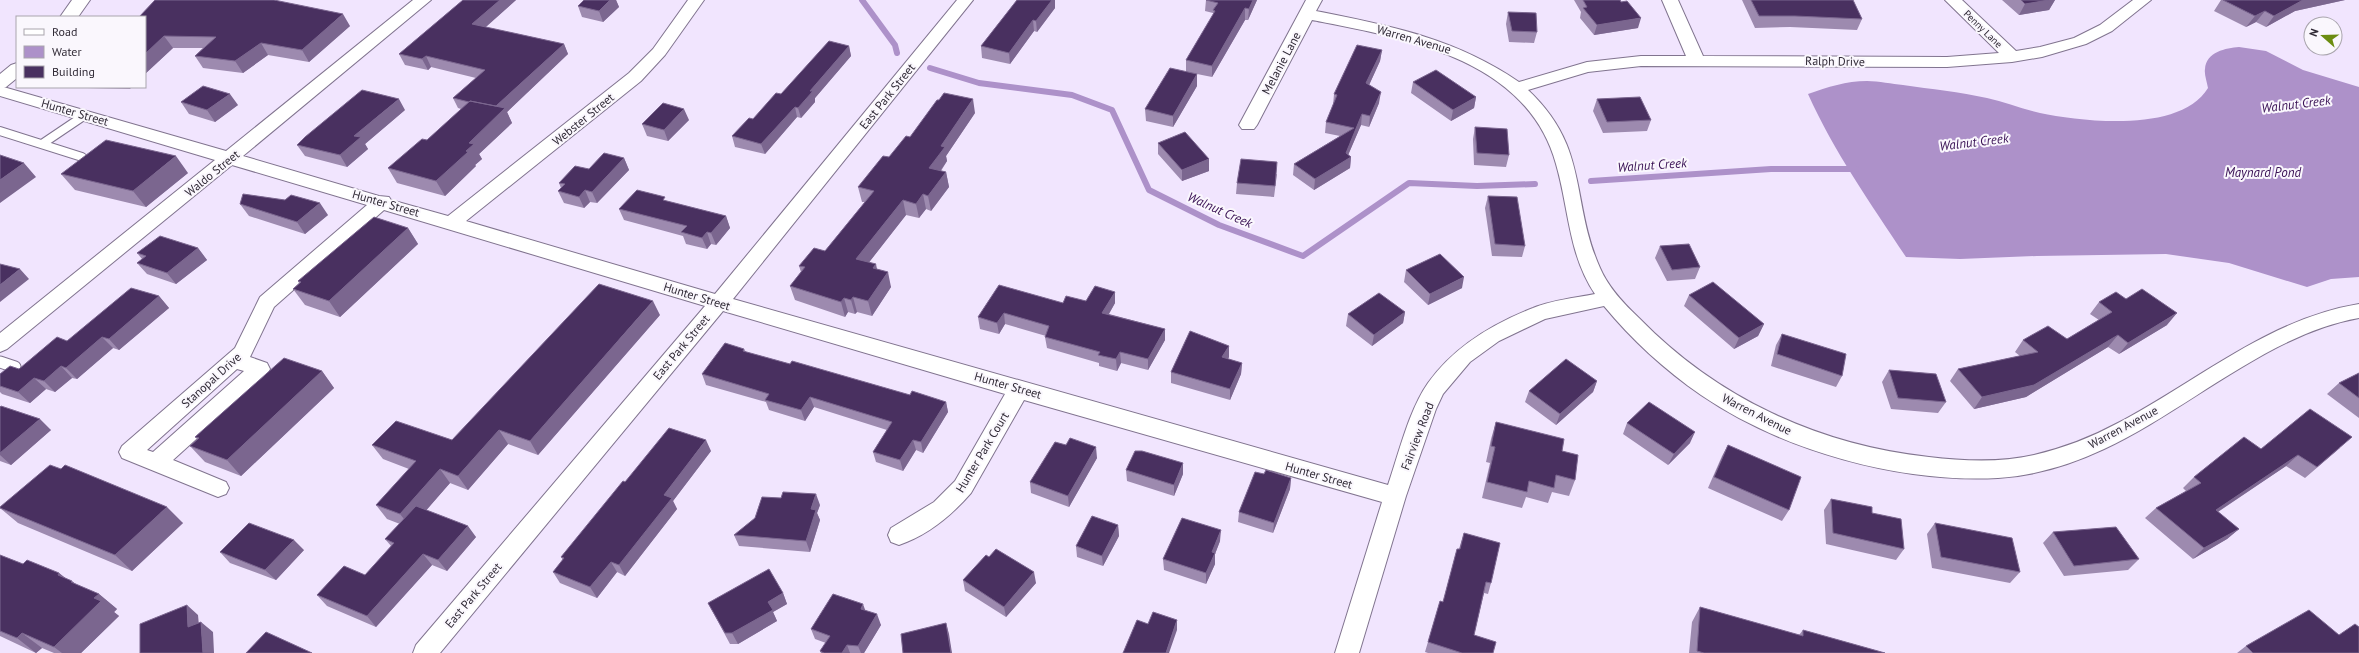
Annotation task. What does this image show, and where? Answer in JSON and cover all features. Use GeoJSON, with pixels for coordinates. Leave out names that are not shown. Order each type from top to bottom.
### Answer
{"type":"FeatureCollection","features":[{"type":"Feature","properties":{"kind":"main road"},"geometry":{"type":"LineString","coordinates":[[70,16],[81,0]]}},
{"type":"Feature","properties":{"kind":"main road"},"geometry":{"type":"LineString","coordinates":[[0,83],[16,70]]}},
{"type":"Feature","properties":{"kind":"street","name":"Waldo Street"},"geometry":{"type":"LineString","coordinates":[[0,344],[423,0]]}},
{"type":"Feature","properties":{"kind":"street","name":"Webster Street"},"geometry":{"type":"LineString","coordinates":[[453,222],[635,77],[659,52],[696,0]]}},
{"type":"Feature","properties":{"kind":"street","name":"East Park Street"},"geometry":{"type":"LineString","coordinates":[[425,653],[719,303],[965,0]]}},
{"type":"Feature","properties":{"kind":"street"},"geometry":{"type":"LineString","coordinates":[[1670,0],[1696,60]]}},
{"type":"Feature","properties":{"kind":"street","name":"Penny Lane"},"geometry":{"type":"LineString","coordinates":[[1953,0],[2012,57]]}},
{"type":"Feature","properties":{"kind":"street","name":"Ralph Drive"},"geometry":{"type":"LineString","coordinates":[[1516,88],[1568,72],[1608,64],[1696,60],[1947,62],[2012,57],[2042,52],[2080,41],[2106,28],[2143,0]]}},
{"type":"Feature","properties":{"kind":"street","name":"Warren Avenue"},"geometry":{"type":"LineString","coordinates":[[1310,7],[1443,45],[1483,64],[1516,88],[1550,124],[1558,142],[1583,250],[1592,272],[1608,298],[1647,341],[1678,368],[1727,400],[1773,423],[1831,448],[1881,461],[1963,470],[2003,468],[2062,458],[2112,436],[2287,331],[2332,314],[2359,311]]}},
{"type":"Feature","properties":{"kind":"street","name":"Melanie Lane"},"geometry":{"type":"LineString","coordinates":[[1248,125],[1310,7]]}},
{"type":"Feature","properties":{"kind":"street","name":"Hunter Street"},"geometry":{"type":"LineString","coordinates":[[0,91],[453,222],[719,303],[1395,496]]}},
{"type":"Feature","properties":{"kind":"street","name":"Stanopal Drive"},"geometry":{"type":"LineString","coordinates":[[218,488],[130,452],[234,360],[247,345],[259,313],[267,302],[383,202]]}},
{"type":"Feature","properties":{"kind":"street","name":"Fairview Road"},"geometry":{"type":"LineString","coordinates":[[1347,653],[1395,496],[1425,409],[1436,389],[1463,357],[1492,336],[1540,313],[1608,298]]}},
{"type":"Feature","properties":{"kind":"street"},"geometry":{"type":"LineString","coordinates":[[157,462],[260,369],[234,360]]}},
{"type":"Feature","properties":{"kind":"street","name":"Hunter Park Court"},"geometry":{"type":"LineString","coordinates":[[899,534],[931,518],[955,497],[963,487],[1019,388]]}},
{"type":"Feature","properties":{"kind":"lane"},"geometry":{"type":"LineString","coordinates":[[42,144],[85,115]]}},
{"type":"Feature","properties":{"kind":"lane"},"geometry":{"type":"LineString","coordinates":[[0,131],[82,157]]}},
{"type":"Feature","properties":{"kind":"lane"},"geometry":{"type":"LineString","coordinates":[[0,362],[15,367]]}},
{"type":"Feature","properties":{"kind":"water","name":"Maynard Pond"},"geometry":{"type":"Polygon","coordinates":[[[2239,47],[2266,51],[2303,70],[2359,87],[2359,277],[2331,279],[2307,287],[2229,263],[2166,254],[1960,259],[1906,257],[1841,157],[1808,94],[1844,83],[1876,81],[1977,96],[2040,113],[2059,116],[2105,121],[2130,121],[2155,118],[2177,112],[2195,102],[2208,88],[2205,71],[2206,63],[2209,59],[2218,52],[2228,48],[2239,47]]]}},
{"type":"Feature","properties":{"kind":"building"},"geometry":{"type":"Polygon","coordinates":[[[155,0],[274,0],[343,14],[302,50],[261,43],[235,61],[195,56],[216,37],[164,36],[146,53],[146,16],[140,16],[155,0]]]}},
{"type":"Feature","properties":{"kind":"building"},"geometry":{"type":"Polygon","coordinates":[[[463,0],[500,0],[472,24],[564,44],[496,106],[453,98],[485,70],[426,56],[422,59],[399,54],[463,0]]]}},
{"type":"Feature","properties":{"kind":"building"},"geometry":{"type":"Polygon","coordinates":[[[584,0],[610,0],[599,11],[578,6],[584,0]]]}},
{"type":"Feature","properties":{"kind":"building"},"geometry":{"type":"Polygon","coordinates":[[[1017,0],[1052,0],[1036,21],[1033,20],[1009,53],[981,46],[1017,0]]]}},
{"type":"Feature","properties":{"kind":"building"},"geometry":{"type":"Polygon","coordinates":[[[1206,0],[1253,0],[1249,9],[1245,8],[1212,66],[1186,60],[1215,11],[1213,10],[1218,3],[1206,0]]]}},
{"type":"Feature","properties":{"kind":"building"},"geometry":{"type":"Polygon","coordinates":[[[1583,0],[1627,1],[1641,18],[1597,25],[1583,8],[1587,7],[1583,0]]]}},
{"type":"Feature","properties":{"kind":"building"},"geometry":{"type":"Polygon","coordinates":[[[1751,0],[1853,0],[1862,19],[1759,16],[1751,0]]]}},
{"type":"Feature","properties":{"kind":"building"},"geometry":{"type":"Polygon","coordinates":[[[2021,0],[2049,0],[2025,4],[2021,0]]]}},
{"type":"Feature","properties":{"kind":"building"},"geometry":{"type":"Polygon","coordinates":[[[2223,0],[2303,0],[2274,16],[2265,11],[2255,16],[2223,0]]]}},
{"type":"Feature","properties":{"kind":"building"},"geometry":{"type":"Polygon","coordinates":[[[1508,12],[1536,13],[1537,32],[1512,31],[1508,12]]]}},
{"type":"Feature","properties":{"kind":"building"},"geometry":{"type":"Polygon","coordinates":[[[829,41],[849,46],[810,91],[813,91],[798,108],[795,107],[761,144],[732,136],[749,118],[753,119],[776,93],[781,94],[829,41]]]}},
{"type":"Feature","properties":{"kind":"building"},"geometry":{"type":"Polygon","coordinates":[[[1357,45],[1382,50],[1366,83],[1381,92],[1370,116],[1362,114],[1346,153],[1351,157],[1315,179],[1294,164],[1354,128],[1326,122],[1337,95],[1334,94],[1357,45]]]}},
{"type":"Feature","properties":{"kind":"building"},"geometry":{"type":"Polygon","coordinates":[[[1170,68],[1197,74],[1173,116],[1145,109],[1170,68]]]}},
{"type":"Feature","properties":{"kind":"building"},"geometry":{"type":"Polygon","coordinates":[[[1436,70],[1476,97],[1453,110],[1413,82],[1436,70]]]}},
{"type":"Feature","properties":{"kind":"building"},"geometry":{"type":"Polygon","coordinates":[[[203,86],[230,94],[207,110],[181,102],[203,86]]]}},
{"type":"Feature","properties":{"kind":"building"},"geometry":{"type":"Polygon","coordinates":[[[362,90],[399,99],[354,136],[361,137],[340,155],[297,145],[305,137],[362,90]]]}},
{"type":"Feature","properties":{"kind":"building"},"geometry":{"type":"Polygon","coordinates":[[[944,93],[973,99],[941,146],[945,147],[929,168],[946,172],[928,196],[923,194],[916,204],[903,200],[856,259],[876,264],[873,268],[888,272],[868,301],[853,297],[851,300],[844,298],[841,302],[790,286],[805,267],[799,266],[814,248],[825,251],[874,191],[858,187],[883,156],[889,157],[906,136],[910,137],[937,100],[939,100],[944,93]]]}},
{"type":"Feature","properties":{"kind":"building"},"geometry":{"type":"Polygon","coordinates":[[[1640,97],[1651,120],[1607,122],[1597,99],[1640,97]]]}},
{"type":"Feature","properties":{"kind":"building"},"geometry":{"type":"Polygon","coordinates":[[[470,101],[505,108],[469,143],[474,144],[466,151],[468,152],[436,181],[388,168],[422,139],[427,140],[470,101]]]}},
{"type":"Feature","properties":{"kind":"building"},"geometry":{"type":"Polygon","coordinates":[[[663,103],[684,109],[664,130],[642,124],[663,103]]]}},
{"type":"Feature","properties":{"kind":"building"},"geometry":{"type":"Polygon","coordinates":[[[1475,127],[1507,129],[1509,155],[1477,153],[1475,127]]]}},
{"type":"Feature","properties":{"kind":"building"},"geometry":{"type":"Polygon","coordinates":[[[1185,132],[1209,159],[1182,170],[1158,143],[1185,132]]]}},
{"type":"Feature","properties":{"kind":"building"},"geometry":{"type":"Polygon","coordinates":[[[106,140],[176,156],[133,191],[61,174],[106,140]]]}},
{"type":"Feature","properties":{"kind":"building"},"geometry":{"type":"Polygon","coordinates":[[[604,153],[624,158],[592,192],[585,190],[579,197],[558,191],[565,184],[559,183],[575,166],[589,169],[604,153]]]}},
{"type":"Feature","properties":{"kind":"building"},"geometry":{"type":"Polygon","coordinates":[[[0,155],[24,163],[0,180],[0,155]]]}},
{"type":"Feature","properties":{"kind":"building"},"geometry":{"type":"Polygon","coordinates":[[[1241,159],[1277,162],[1275,186],[1237,183],[1241,159]]]}},
{"type":"Feature","properties":{"kind":"building"},"geometry":{"type":"Polygon","coordinates":[[[637,190],[665,197],[663,200],[726,216],[711,233],[707,232],[702,238],[681,232],[687,226],[619,209],[637,190]]]}},
{"type":"Feature","properties":{"kind":"building"},"geometry":{"type":"Polygon","coordinates":[[[243,194],[285,200],[291,195],[320,203],[297,222],[240,204],[243,194]]]}},
{"type":"Feature","properties":{"kind":"building"},"geometry":{"type":"Polygon","coordinates":[[[1488,196],[1517,197],[1525,246],[1495,244],[1488,196]]]}},
{"type":"Feature","properties":{"kind":"building"},"geometry":{"type":"Polygon","coordinates":[[[374,217],[408,228],[329,301],[293,289],[301,282],[298,281],[374,217]]]}},
{"type":"Feature","properties":{"kind":"building"},"geometry":{"type":"Polygon","coordinates":[[[160,236],[198,248],[167,273],[137,263],[146,256],[137,253],[160,236]]]}},
{"type":"Feature","properties":{"kind":"building"},"geometry":{"type":"Polygon","coordinates":[[[1689,244],[1700,267],[1672,270],[1660,246],[1689,244]]]}},
{"type":"Feature","properties":{"kind":"building"},"geometry":{"type":"Polygon","coordinates":[[[1440,254],[1464,277],[1430,294],[1406,270],[1440,254]]]}},
{"type":"Feature","properties":{"kind":"building"},"geometry":{"type":"Polygon","coordinates":[[[0,264],[20,269],[0,285],[0,264]]]}},
{"type":"Feature","properties":{"kind":"building"},"geometry":{"type":"Polygon","coordinates":[[[1713,282],[1764,324],[1739,338],[1689,295],[1713,282]]]}},
{"type":"Feature","properties":{"kind":"building"},"geometry":{"type":"Polygon","coordinates":[[[599,284],[653,301],[530,441],[499,430],[458,476],[440,469],[400,514],[376,505],[416,461],[372,445],[396,421],[452,440],[599,284]]]}},
{"type":"Feature","properties":{"kind":"building"},"geometry":{"type":"Polygon","coordinates":[[[999,285],[1063,303],[1066,296],[1086,301],[1095,286],[1115,292],[1102,313],[1165,329],[1148,359],[1120,352],[1116,359],[1098,355],[1100,352],[1045,337],[1049,326],[1004,313],[997,323],[978,317],[999,285]]]}},
{"type":"Feature","properties":{"kind":"building"},"geometry":{"type":"Polygon","coordinates":[[[131,288],[159,296],[109,339],[102,337],[66,368],[61,366],[44,381],[34,378],[18,392],[0,386],[0,374],[10,366],[19,369],[57,337],[67,341],[131,288]]]}},
{"type":"Feature","properties":{"kind":"building"},"geometry":{"type":"Polygon","coordinates":[[[2142,289],[2177,313],[2128,343],[2118,335],[2034,385],[1982,397],[1958,369],[2038,352],[2023,340],[2048,326],[2067,339],[2112,312],[2099,302],[2116,292],[2126,299],[2142,289]]]}},
{"type":"Feature","properties":{"kind":"building"},"geometry":{"type":"Polygon","coordinates":[[[1379,293],[1405,312],[1374,335],[1348,314],[1379,293]]]}},
{"type":"Feature","properties":{"kind":"building"},"geometry":{"type":"Polygon","coordinates":[[[1190,331],[1229,346],[1222,357],[1242,363],[1230,389],[1171,372],[1190,331]]]}},
{"type":"Feature","properties":{"kind":"building"},"geometry":{"type":"Polygon","coordinates":[[[1782,334],[1846,354],[1842,376],[1777,354],[1782,334]]]}},
{"type":"Feature","properties":{"kind":"building"},"geometry":{"type":"Polygon","coordinates":[[[725,343],[744,349],[743,351],[790,364],[792,361],[910,395],[912,391],[946,402],[921,442],[913,440],[900,460],[873,452],[892,422],[810,397],[801,410],[765,400],[769,394],[702,374],[725,343]]]}},
{"type":"Feature","properties":{"kind":"building"},"geometry":{"type":"Polygon","coordinates":[[[284,358],[322,371],[227,460],[190,446],[199,438],[195,437],[284,358]]]}},
{"type":"Feature","properties":{"kind":"building"},"geometry":{"type":"Polygon","coordinates":[[[1566,359],[1597,381],[1560,414],[1529,391],[1566,359]]]}},
{"type":"Feature","properties":{"kind":"building"},"geometry":{"type":"Polygon","coordinates":[[[1889,370],[1936,374],[1946,402],[1898,398],[1889,370]]]}},
{"type":"Feature","properties":{"kind":"building"},"geometry":{"type":"Polygon","coordinates":[[[2359,373],[2359,398],[2339,383],[2359,373]]]}},
{"type":"Feature","properties":{"kind":"building"},"geometry":{"type":"Polygon","coordinates":[[[1649,402],[1695,432],[1674,454],[1627,423],[1649,402]]]}},
{"type":"Feature","properties":{"kind":"building"},"geometry":{"type":"Polygon","coordinates":[[[1,406],[40,419],[0,453],[0,407],[1,406]]]}},
{"type":"Feature","properties":{"kind":"building"},"geometry":{"type":"Polygon","coordinates":[[[2310,409],[2352,437],[2317,467],[2298,455],[2216,510],[2239,529],[2204,548],[2156,508],[2201,483],[2194,477],[2244,437],[2261,449],[2310,409]]]}},
{"type":"Feature","properties":{"kind":"building"},"geometry":{"type":"Polygon","coordinates":[[[1496,422],[1564,439],[1562,451],[1578,455],[1575,480],[1556,475],[1554,488],[1529,481],[1527,492],[1487,482],[1495,447],[1491,446],[1496,422]]]}},
{"type":"Feature","properties":{"kind":"building"},"geometry":{"type":"Polygon","coordinates":[[[669,428],[706,440],[664,495],[672,498],[619,565],[611,562],[590,587],[553,572],[564,558],[561,557],[623,481],[625,482],[669,428]]]}},
{"type":"Feature","properties":{"kind":"building"},"geometry":{"type":"Polygon","coordinates":[[[1070,438],[1096,447],[1068,496],[1030,482],[1055,442],[1066,445],[1070,438]]]}},
{"type":"Feature","properties":{"kind":"building"},"geometry":{"type":"Polygon","coordinates":[[[1728,445],[1801,477],[1789,510],[1714,477],[1728,445]]]}},
{"type":"Feature","properties":{"kind":"building"},"geometry":{"type":"Polygon","coordinates":[[[1135,451],[1142,451],[1183,463],[1174,485],[1126,470],[1135,451]]]}},
{"type":"Feature","properties":{"kind":"building"},"geometry":{"type":"Polygon","coordinates":[[[50,465],[61,469],[65,465],[167,507],[115,555],[0,508],[50,465]]]}},
{"type":"Feature","properties":{"kind":"building"},"geometry":{"type":"Polygon","coordinates":[[[1266,470],[1291,478],[1274,523],[1239,512],[1255,472],[1264,474],[1266,470]]]}},
{"type":"Feature","properties":{"kind":"building"},"geometry":{"type":"Polygon","coordinates":[[[783,492],[816,494],[811,509],[816,510],[806,541],[734,535],[755,518],[762,497],[781,498],[783,492]]]}},
{"type":"Feature","properties":{"kind":"building"},"geometry":{"type":"Polygon","coordinates":[[[1831,499],[1872,507],[1872,513],[1901,519],[1904,549],[1833,533],[1831,499]]]}},
{"type":"Feature","properties":{"kind":"building"},"geometry":{"type":"Polygon","coordinates":[[[416,506],[468,526],[438,560],[423,554],[367,616],[317,595],[344,566],[365,575],[394,543],[385,539],[416,506]]]}},
{"type":"Feature","properties":{"kind":"building"},"geometry":{"type":"Polygon","coordinates":[[[1092,516],[1118,525],[1102,556],[1076,546],[1092,516]]]}},
{"type":"Feature","properties":{"kind":"building"},"geometry":{"type":"Polygon","coordinates":[[[1182,518],[1221,530],[1212,552],[1215,553],[1206,573],[1163,559],[1182,518]]]}},
{"type":"Feature","properties":{"kind":"building"},"geometry":{"type":"Polygon","coordinates":[[[249,523],[294,540],[265,570],[220,552],[249,523]]]}},
{"type":"Feature","properties":{"kind":"building"},"geometry":{"type":"Polygon","coordinates":[[[1935,523],[2012,538],[2020,572],[1941,557],[1935,523]]]}},
{"type":"Feature","properties":{"kind":"building"},"geometry":{"type":"Polygon","coordinates":[[[2116,527],[2139,559],[2074,566],[2053,532],[2116,527]]]}},
{"type":"Feature","properties":{"kind":"building"},"geometry":{"type":"Polygon","coordinates":[[[1464,533],[1500,543],[1491,583],[1486,582],[1474,635],[1496,642],[1493,653],[1462,653],[1428,642],[1440,601],[1443,602],[1457,549],[1460,549],[1464,533]]]}},
{"type":"Feature","properties":{"kind":"building"},"geometry":{"type":"Polygon","coordinates":[[[996,549],[1034,572],[1004,607],[963,580],[986,555],[989,557],[996,549]]]}},
{"type":"Feature","properties":{"kind":"building"},"geometry":{"type":"Polygon","coordinates":[[[0,555],[23,564],[27,560],[59,573],[58,575],[72,581],[71,582],[99,594],[94,598],[101,601],[54,647],[22,633],[17,638],[0,631],[0,555]]]}},
{"type":"Feature","properties":{"kind":"building"},"geometry":{"type":"Polygon","coordinates":[[[769,569],[783,593],[768,602],[773,610],[732,633],[725,633],[708,603],[769,569]]]}},
{"type":"Feature","properties":{"kind":"building"},"geometry":{"type":"Polygon","coordinates":[[[833,594],[863,604],[861,609],[877,614],[858,646],[847,645],[842,653],[824,653],[820,651],[830,636],[811,629],[833,594]]]}},
{"type":"Feature","properties":{"kind":"building"},"geometry":{"type":"Polygon","coordinates":[[[187,605],[188,627],[201,622],[203,653],[140,653],[140,624],[187,605]]]}},
{"type":"Feature","properties":{"kind":"building"},"geometry":{"type":"Polygon","coordinates":[[[1700,607],[1803,636],[1803,630],[1885,653],[1704,653],[1697,651],[1700,607]]]}},
{"type":"Feature","properties":{"kind":"building"},"geometry":{"type":"Polygon","coordinates":[[[2309,610],[2339,635],[2355,624],[2359,627],[2359,653],[2253,653],[2246,646],[2309,610]]]}},
{"type":"Feature","properties":{"kind":"building"},"geometry":{"type":"Polygon","coordinates":[[[1153,612],[1177,620],[1166,653],[1123,653],[1137,620],[1148,624],[1153,612]]]}},
{"type":"Feature","properties":{"kind":"building"},"geometry":{"type":"Polygon","coordinates":[[[946,623],[951,653],[903,653],[901,634],[946,623]]]}},
{"type":"Feature","properties":{"kind":"building"},"geometry":{"type":"Polygon","coordinates":[[[266,632],[312,653],[246,653],[266,632]]]}},
{"type":"Feature","properties":{"kind":"waterway","name":"Walnut Creek"},"geometry":{"type":"LineString","coordinates":[[862,0],[895,45],[897,53]]}},
{"type":"Feature","properties":{"kind":"waterway","name":"Walnut Creek"},"geometry":{"type":"LineString","coordinates":[[930,68],[979,83],[1072,95],[1112,110],[1149,190],[1219,225],[1303,256],[1409,183],[1477,186],[1535,184]]}},
{"type":"Feature","properties":{"kind":"waterway","name":"Walnut Creek"},"geometry":{"type":"LineString","coordinates":[[1591,181],[1771,169],[1856,169]]}}]}
